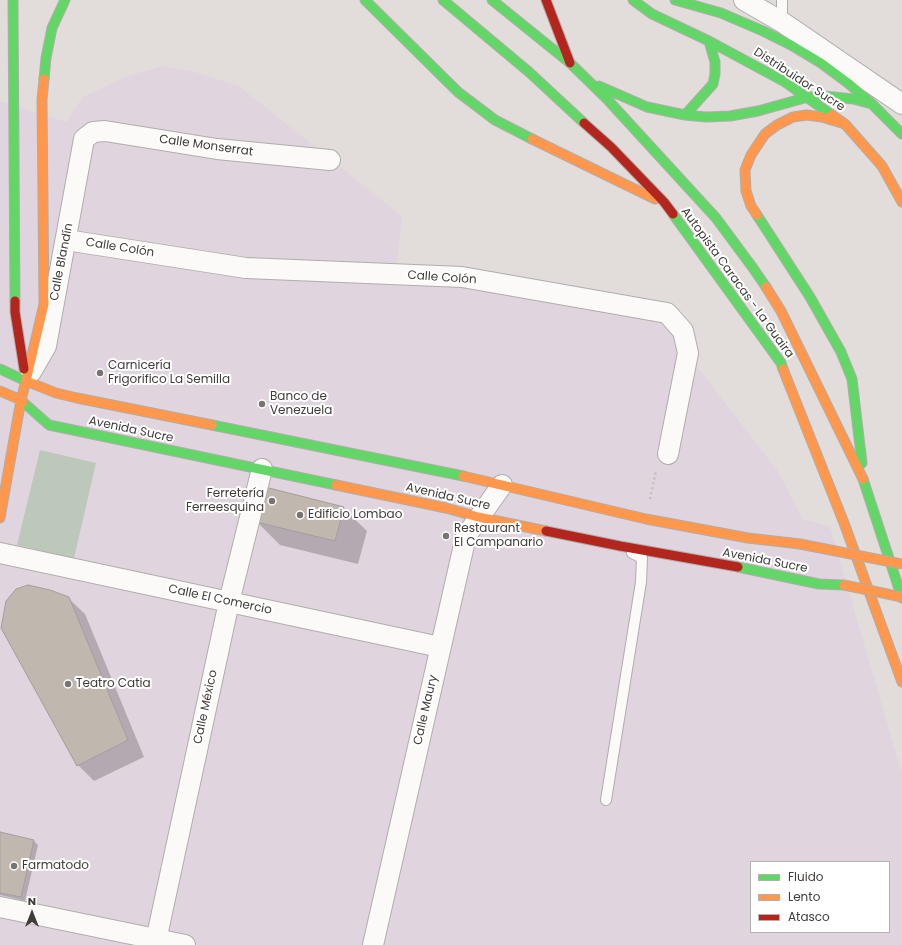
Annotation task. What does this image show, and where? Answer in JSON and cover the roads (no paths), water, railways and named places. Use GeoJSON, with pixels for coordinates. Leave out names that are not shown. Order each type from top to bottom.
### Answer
{"type":"FeatureCollection","features":[{"type":"Feature","properties":{"kind":"main road"},"geometry":{"type":"LineString","coordinates":[[13,0],[16,312],[26,381]]}},
{"type":"Feature","properties":{"kind":"main road"},"geometry":{"type":"LineString","coordinates":[[0,518],[20,400],[26,381],[44,304],[42,100],[46,58],[52,28],[65,0]]}},
{"type":"Feature","properties":{"kind":"main road"},"geometry":{"type":"LineString","coordinates":[[366,0],[458,92],[495,120],[637,191],[664,202]]}},
{"type":"Feature","properties":{"kind":"main road","name":"Autopista Caracas - La Guaira"},"geometry":{"type":"LineString","coordinates":[[443,0],[529,72],[611,146],[664,202],[781,363],[844,523],[902,682]]}},
{"type":"Feature","properties":{"kind":"main road","name":"Autopista Caracas - La Guaira"},"geometry":{"type":"LineString","coordinates":[[492,0],[570,63],[590,83],[716,218],[754,268],[781,311],[864,480],[902,598]]}},
{"type":"Feature","properties":{"kind":"main road"},"geometry":{"type":"LineString","coordinates":[[546,0],[570,63]]}},
{"type":"Feature","properties":{"kind":"main road","name":"Distribuidor Sucre"},"geometry":{"type":"LineString","coordinates":[[633,0],[652,14],[709,40],[748,61],[808,97],[845,124],[882,166],[902,202]]}},
{"type":"Feature","properties":{"kind":"main road","name":"Distribuidor Sucre"},"geometry":{"type":"LineString","coordinates":[[674,0],[721,13],[791,45],[821,63],[872,104],[902,134]]}},
{"type":"Feature","properties":{"kind":"main road"},"geometry":{"type":"LineString","coordinates":[[686,115],[713,84],[715,62],[709,40]]}},
{"type":"Feature","properties":{"kind":"main road"},"geometry":{"type":"LineString","coordinates":[[590,83],[647,107],[686,115],[706,117],[730,116],[758,111],[808,97],[824,96],[872,104]]}},
{"type":"Feature","properties":{"kind":"main road"},"geometry":{"type":"LineString","coordinates":[[845,124],[822,117],[807,115],[793,117],[777,124],[764,134],[751,155],[745,170],[746,191],[751,206],[761,223],[810,297],[841,352],[852,379],[864,480]]}},
{"type":"Feature","properties":{"kind":"main road","name":"Avenida Sucre"},"geometry":{"type":"LineString","coordinates":[[0,370],[56,393],[78,398],[465,476],[646,519],[748,538],[800,544],[902,564]]}},
{"type":"Feature","properties":{"kind":"main road","name":"Avenida Sucre"},"geometry":{"type":"LineString","coordinates":[[0,392],[20,400],[49,425],[620,546],[750,569],[819,584],[844,586],[902,598]]}},
{"type":"Feature","properties":{"kind":"street"},"geometry":{"type":"LineString","coordinates":[[744,0],[782,22],[902,104]]}},
{"type":"Feature","properties":{"kind":"street","name":"Calle Monserrat"},"geometry":{"type":"LineString","coordinates":[[84,139],[93,132],[105,131],[217,149],[330,160]]}},
{"type":"Feature","properties":{"kind":"street","name":"Calle Blandín"},"geometry":{"type":"LineString","coordinates":[[26,381],[46,346],[84,139]]}},
{"type":"Feature","properties":{"kind":"street","name":"Calle Colón"},"geometry":{"type":"LineString","coordinates":[[66,240],[246,268],[462,277],[667,313],[683,331],[688,354],[668,454]]}},
{"type":"Feature","properties":{"kind":"street","name":"Calle México"},"geometry":{"type":"LineString","coordinates":[[156,942],[229,602],[262,469]]}},
{"type":"Feature","properties":{"kind":"street","name":"Calle Maury"},"geometry":{"type":"LineString","coordinates":[[373,945],[466,536],[502,485]]}},
{"type":"Feature","properties":{"kind":"street","name":"Calle El Comercio"},"geometry":{"type":"LineString","coordinates":[[0,553],[440,647]]}},
{"type":"Feature","properties":{"kind":"street"},"geometry":{"type":"LineString","coordinates":[[0,907],[156,942],[185,945]]}},
{"type":"Feature","properties":{"kind":"lane"},"geometry":{"type":"LineString","coordinates":[[782,0],[782,22]]}},
{"type":"Feature","properties":{"kind":"lane"},"geometry":{"type":"LineString","coordinates":[[606,800],[641,582],[642,558],[620,546]]}},
{"type":"Feature","properties":{"kind":"place","name":"Carnicería Frigorifico La Semilla"},"geometry":{"type":"Point","coordinates":[100,373]}},
{"type":"Feature","properties":{"kind":"place","name":"Banco de Venezuela"},"geometry":{"type":"Point","coordinates":[262,404]}},
{"type":"Feature","properties":{"kind":"place","name":"Ferretería Ferreesquina"},"geometry":{"type":"Point","coordinates":[272,501]}},
{"type":"Feature","properties":{"kind":"place","name":"Edificio Lombao"},"geometry":{"type":"Point","coordinates":[300,515]}},
{"type":"Feature","properties":{"kind":"place","name":"Restaurant El Campanario"},"geometry":{"type":"Point","coordinates":[446,536]}},
{"type":"Feature","properties":{"kind":"place","name":"Teatro Catia"},"geometry":{"type":"Point","coordinates":[68,684]}},
{"type":"Feature","properties":{"kind":"place","name":"Farmatodo"},"geometry":{"type":"Point","coordinates":[14,866]}}]}
